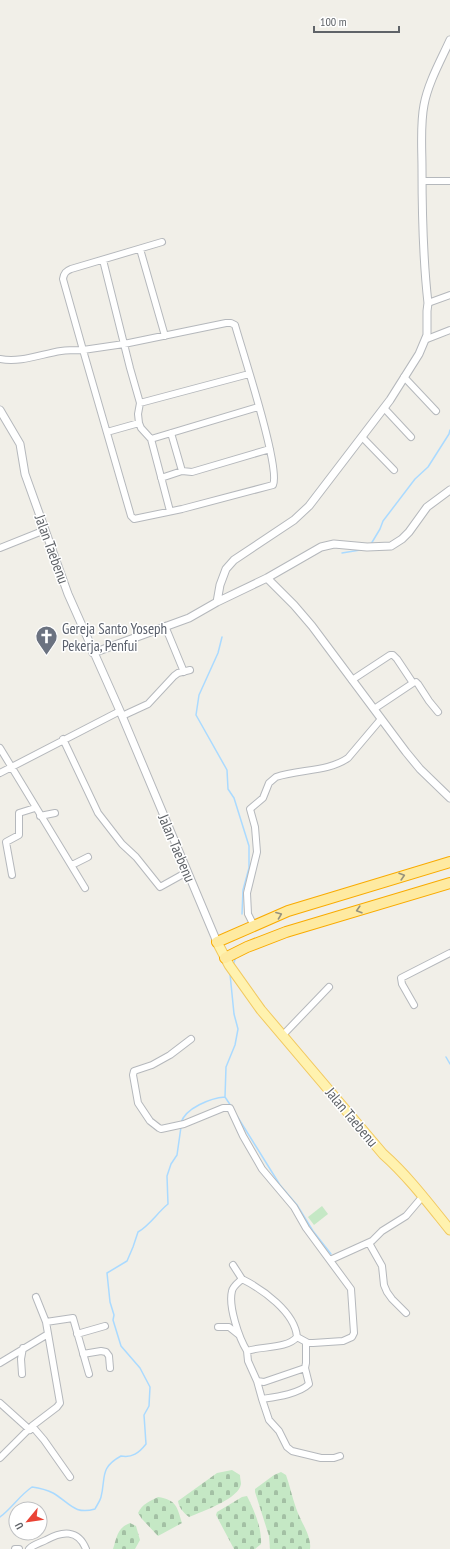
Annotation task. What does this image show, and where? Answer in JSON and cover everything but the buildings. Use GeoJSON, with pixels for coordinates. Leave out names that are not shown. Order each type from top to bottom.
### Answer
{"type":"FeatureCollection","features":[{"type":"Feature","properties":{"kind":"highway"},"geometry":{"type":"LineString","coordinates":[[217,942],[288,911],[450,862]]}},
{"type":"Feature","properties":{"kind":"highway"},"geometry":{"type":"LineString","coordinates":[[227,961],[247,947],[286,932],[450,883]]}},
{"type":"Feature","properties":{"kind":"main road","name":"Jalan Taebenu"},"geometry":{"type":"LineString","coordinates":[[217,942],[239,980],[282,1036],[383,1154],[394,1163],[423,1196],[450,1230]]}},
{"type":"Feature","properties":{"kind":"street"},"geometry":{"type":"LineString","coordinates":[[217,602],[220,585],[226,569],[234,560],[302,514],[384,408],[426,339],[428,303],[423,248],[423,106],[431,83],[450,40]]}},
{"type":"Feature","properties":{"kind":"street"},"geometry":{"type":"LineString","coordinates":[[422,181],[450,181]]}},
{"type":"Feature","properties":{"kind":"street"},"geometry":{"type":"LineString","coordinates":[[0,359],[8,361],[22,360],[63,350],[83,350],[124,344],[232,323],[235,325],[270,449],[275,482],[271,486],[134,519],[131,516],[83,350],[63,275],[66,271],[71,269],[162,242]]}},
{"type":"Feature","properties":{"kind":"street"},"geometry":{"type":"LineString","coordinates":[[140,249],[165,336]]}},
{"type":"Feature","properties":{"kind":"street"},"geometry":{"type":"LineString","coordinates":[[103,260],[140,403],[138,418],[139,424],[151,439],[170,511]]}},
{"type":"Feature","properties":{"kind":"street"},"geometry":{"type":"LineString","coordinates":[[428,303],[450,295]]}},
{"type":"Feature","properties":{"kind":"street"},"geometry":{"type":"LineString","coordinates":[[426,339],[450,330]]}},
{"type":"Feature","properties":{"kind":"street"},"geometry":{"type":"LineString","coordinates":[[140,403],[249,374]]}},
{"type":"Feature","properties":{"kind":"street"},"geometry":{"type":"LineString","coordinates":[[404,377],[436,411]]}},
{"type":"Feature","properties":{"kind":"street"},"geometry":{"type":"LineString","coordinates":[[151,439],[258,408]]}},
{"type":"Feature","properties":{"kind":"street"},"geometry":{"type":"LineString","coordinates":[[384,408],[411,437]]}},
{"type":"Feature","properties":{"kind":"street","name":"Jalan Taebenu"},"geometry":{"type":"LineString","coordinates":[[0,410],[20,444],[25,474],[68,594],[121,714],[217,942]]}},
{"type":"Feature","properties":{"kind":"street"},"geometry":{"type":"LineString","coordinates":[[107,432],[139,424]]}},
{"type":"Feature","properties":{"kind":"street"},"geometry":{"type":"LineString","coordinates":[[171,433],[182,471]]}},
{"type":"Feature","properties":{"kind":"street"},"geometry":{"type":"LineString","coordinates":[[362,437],[394,470]]}},
{"type":"Feature","properties":{"kind":"street"},"geometry":{"type":"LineString","coordinates":[[161,478],[182,471],[192,472],[270,449]]}},
{"type":"Feature","properties":{"kind":"street"},"geometry":{"type":"LineString","coordinates":[[93,653],[189,618],[327,545],[367,547],[391,546],[402,540],[421,517],[427,507],[450,490]]}},
{"type":"Feature","properties":{"kind":"street"},"geometry":{"type":"LineString","coordinates":[[0,548],[45,530]]}},
{"type":"Feature","properties":{"kind":"street"},"geometry":{"type":"LineString","coordinates":[[267,578],[294,605],[307,621],[420,769],[450,798]]}},
{"type":"Feature","properties":{"kind":"street"},"geometry":{"type":"LineString","coordinates":[[0,773],[63,739],[148,704],[169,679],[178,673],[187,671],[165,626]]}},
{"type":"Feature","properties":{"kind":"street"},"geometry":{"type":"LineString","coordinates":[[352,680],[390,655],[393,655],[414,683],[416,682],[418,684],[438,712]]}},
{"type":"Feature","properties":{"kind":"street"},"geometry":{"type":"LineString","coordinates":[[374,709],[414,683]]}},
{"type":"Feature","properties":{"kind":"street"},"geometry":{"type":"LineString","coordinates":[[254,926],[248,914],[246,893],[257,852],[255,827],[250,809],[263,798],[269,783],[276,777],[330,766],[345,761],[381,719]]}},
{"type":"Feature","properties":{"kind":"street"},"geometry":{"type":"LineString","coordinates":[[63,739],[98,813],[122,844],[136,858],[160,887],[187,872]]}},
{"type":"Feature","properties":{"kind":"street"},"geometry":{"type":"LineString","coordinates":[[0,749],[85,888]]}},
{"type":"Feature","properties":{"kind":"street"},"geometry":{"type":"LineString","coordinates":[[12,875],[6,842],[18,835],[19,813],[35,808]]}},
{"type":"Feature","properties":{"kind":"street"},"geometry":{"type":"LineString","coordinates":[[40,816],[55,813]]}},
{"type":"Feature","properties":{"kind":"street"},"geometry":{"type":"LineString","coordinates":[[72,865],[88,857]]}},
{"type":"Feature","properties":{"kind":"street"},"geometry":{"type":"LineString","coordinates":[[414,1005],[402,984],[401,978],[450,953]]}},
{"type":"Feature","properties":{"kind":"street"},"geometry":{"type":"LineString","coordinates":[[282,1036],[330,987]]}},
{"type":"Feature","properties":{"kind":"street"},"geometry":{"type":"LineString","coordinates":[[191,1039],[170,1055],[152,1065],[133,1072],[138,1103],[150,1121],[161,1129],[184,1124],[229,1108],[254,1157],[262,1169],[299,1213],[306,1228],[351,1289],[354,1335],[350,1339],[343,1341],[313,1343],[306,1342],[297,1337],[291,1322],[284,1311],[265,1292],[242,1278],[233,1265]]}},
{"type":"Feature","properties":{"kind":"street"},"geometry":{"type":"LineString","coordinates":[[330,1260],[369,1243],[382,1231],[406,1216],[423,1196]]}},
{"type":"Feature","properties":{"kind":"street"},"geometry":{"type":"LineString","coordinates":[[369,1243],[382,1266],[384,1285],[387,1292],[406,1313]]}},
{"type":"Feature","properties":{"kind":"street"},"geometry":{"type":"LineString","coordinates":[[242,1278],[232,1290],[232,1298],[239,1335],[247,1351],[246,1356],[257,1381],[269,1420],[279,1431],[287,1446],[292,1451],[321,1458],[334,1458],[340,1456]]}},
{"type":"Feature","properties":{"kind":"street"},"geometry":{"type":"LineString","coordinates":[[0,1458],[31,1428],[57,1407],[60,1401],[46,1322],[36,1297]]}},
{"type":"Feature","properties":{"kind":"street"},"geometry":{"type":"LineString","coordinates":[[46,1322],[73,1318],[89,1374]]}},
{"type":"Feature","properties":{"kind":"street"},"geometry":{"type":"LineString","coordinates":[[78,1334],[105,1326]]}},
{"type":"Feature","properties":{"kind":"street"},"geometry":{"type":"LineString","coordinates":[[218,1327],[228,1327],[239,1335]]}},
{"type":"Feature","properties":{"kind":"street"},"geometry":{"type":"LineString","coordinates":[[1,1360],[48,1334]]}},
{"type":"Feature","properties":{"kind":"street"},"geometry":{"type":"LineString","coordinates":[[247,1351],[286,1344],[294,1341],[297,1337]]}},
{"type":"Feature","properties":{"kind":"street"},"geometry":{"type":"LineString","coordinates":[[262,1399],[284,1395],[306,1387],[309,1384],[305,1368],[306,1342]]}},
{"type":"Feature","properties":{"kind":"street"},"geometry":{"type":"LineString","coordinates":[[22,1374],[20,1359],[23,1348]]}},
{"type":"Feature","properties":{"kind":"street"},"geometry":{"type":"LineString","coordinates":[[83,1354],[101,1351],[106,1352],[110,1368]]}},
{"type":"Feature","properties":{"kind":"street"},"geometry":{"type":"LineString","coordinates":[[257,1381],[264,1382],[305,1368]]}},
{"type":"Feature","properties":{"kind":"street"},"geometry":{"type":"LineString","coordinates":[[0,1403],[44,1440],[70,1477]]}},
{"type":"Feature","properties":{"kind":"street"},"geometry":{"type":"LineString","coordinates":[[29,1549],[52,1536],[62,1533],[73,1534],[81,1540],[86,1549]]}},
{"type":"Feature","properties":{"kind":"green space"},"geometry":{"type":"Polygon","coordinates":[[[322,1206],[328,1214],[314,1225],[308,1217],[322,1206]]]}},
{"type":"Feature","properties":{"kind":"green space"},"geometry":{"type":"Polygon","coordinates":[[[232,1470],[240,1475],[241,1484],[239,1489],[228,1499],[189,1517],[179,1506],[178,1501],[217,1473],[232,1470]]]}},
{"type":"Feature","properties":{"kind":"green space"},"geometry":{"type":"Polygon","coordinates":[[[281,1472],[286,1475],[296,1508],[308,1534],[310,1549],[270,1549],[269,1536],[255,1489],[274,1475],[281,1472]]]}},
{"type":"Feature","properties":{"kind":"green space"},"geometry":{"type":"Polygon","coordinates":[[[247,1496],[259,1525],[261,1544],[255,1549],[234,1549],[216,1515],[217,1512],[242,1497],[247,1496]]]}},
{"type":"Feature","properties":{"kind":"green space"},"geometry":{"type":"Polygon","coordinates":[[[158,1497],[169,1500],[175,1505],[182,1523],[158,1536],[138,1513],[149,1501],[158,1497]]]}},
{"type":"Feature","properties":{"kind":"green space"},"geometry":{"type":"Polygon","coordinates":[[[130,1523],[136,1526],[140,1540],[135,1549],[113,1549],[120,1530],[122,1527],[130,1523]]]}},
{"type":"Feature","properties":{"kind":"waterway"},"geometry":{"type":"LineString","coordinates":[[371,544],[383,521],[415,479],[428,467],[450,430]]}},
{"type":"Feature","properties":{"kind":"waterway"},"geometry":{"type":"LineString","coordinates":[[342,553],[360,550]]}},
{"type":"Feature","properties":{"kind":"waterway"},"geometry":{"type":"LineString","coordinates":[[222,637],[218,653],[199,695],[196,715],[227,770],[228,789],[234,798],[249,846],[249,868],[243,890],[242,914]]}},
{"type":"Feature","properties":{"kind":"waterway"},"geometry":{"type":"LineString","coordinates":[[233,965],[236,957]]}},
{"type":"Feature","properties":{"kind":"waterway"},"geometry":{"type":"LineString","coordinates":[[225,1097],[226,1067],[235,1045],[238,1029],[234,1014],[230,974]]}},
{"type":"Feature","properties":{"kind":"waterway"},"geometry":{"type":"LineString","coordinates":[[446,1057],[450,1064]]}},
{"type":"Feature","properties":{"kind":"waterway"},"geometry":{"type":"LineString","coordinates":[[181,1123],[183,1118],[193,1108],[213,1099],[225,1097],[231,1106]]}},
{"type":"Feature","properties":{"kind":"waterway"},"geometry":{"type":"LineString","coordinates":[[237,1116],[280,1185],[297,1205],[313,1231],[331,1254]]}},
{"type":"Feature","properties":{"kind":"waterway"},"geometry":{"type":"LineString","coordinates":[[0,1517],[32,1487],[53,1493],[77,1509],[95,1509],[101,1498],[106,1469],[109,1465],[121,1456],[135,1454],[146,1444],[144,1415],[149,1406],[150,1387],[140,1368],[121,1346],[113,1320],[114,1315],[110,1302],[107,1273],[127,1261],[138,1232],[168,1204],[167,1176],[171,1164],[177,1155],[181,1127]]}},
{"type":"Feature","properties":{"kind":"place","name":"Gereja Santo Yoseph Pekerja, Penfui"},"geometry":{"type":"Point","coordinates":[47,656]}}]}
